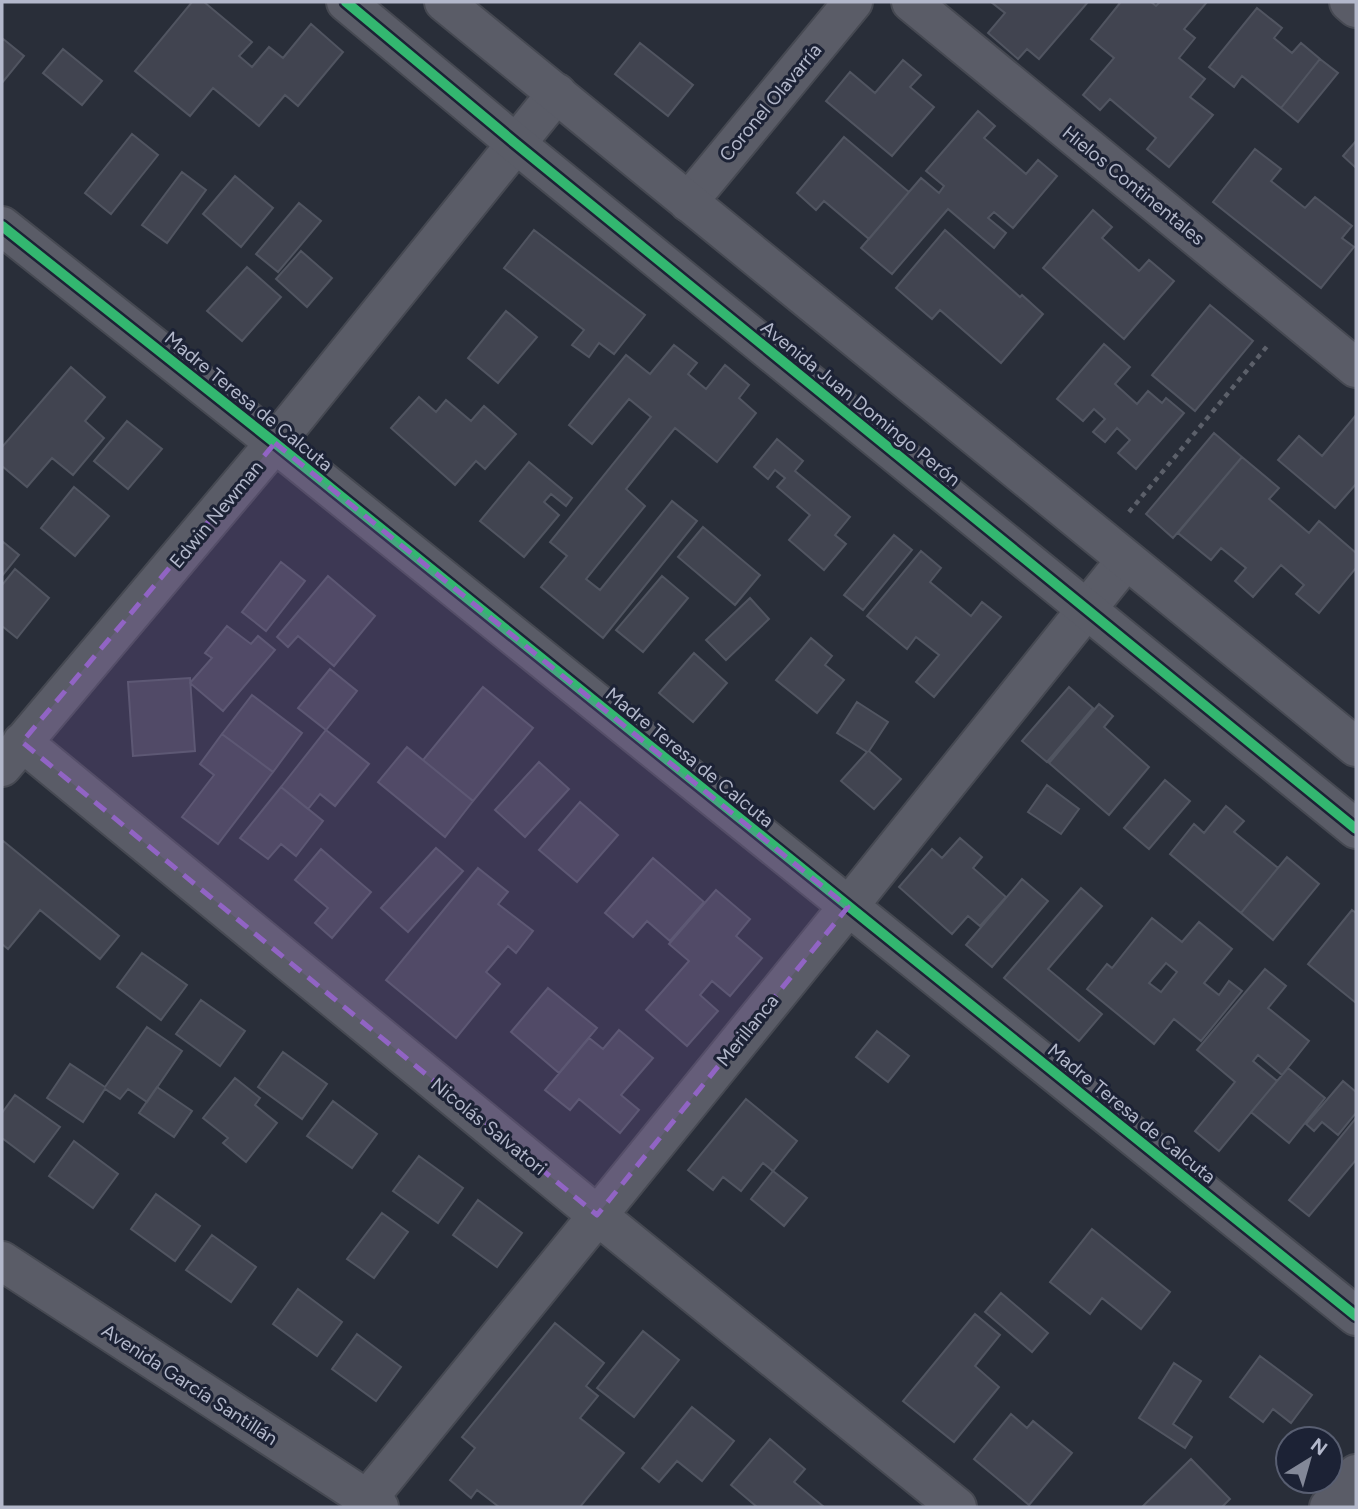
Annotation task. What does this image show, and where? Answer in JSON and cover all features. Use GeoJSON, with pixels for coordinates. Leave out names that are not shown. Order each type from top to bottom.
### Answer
{"type":"FeatureCollection","features":[{"type":"Feature","properties":{"kind":"street","name":"Avenida Juan Domingo Perón"},"geometry":{"type":"LineString","coordinates":[[346,2],[1356,830]]}},
{"type":"Feature","properties":{"kind":"street"},"geometry":{"type":"LineString","coordinates":[[444,2],[1356,747]]}},
{"type":"Feature","properties":{"kind":"street","name":"Coronel Olavarría"},"geometry":{"type":"LineString","coordinates":[[688,202],[853,2]]}},
{"type":"Feature","properties":{"kind":"street","name":"Hielos Continentales"},"geometry":{"type":"LineString","coordinates":[[911,2],[1356,368]]}},
{"type":"Feature","properties":{"kind":"street"},"geometry":{"type":"LineString","coordinates":[[1349,2],[1356,8]]}},
{"type":"Feature","properties":{"kind":"street","name":"Edwin Newman"},"geometry":{"type":"LineString","coordinates":[[12,754],[275,443],[557,93]]}},
{"type":"Feature","properties":{"kind":"street","name":"Madre Teresa de Calcuta"},"geometry":{"type":"LineString","coordinates":[[2,226],[275,443],[1356,1316]]}},
{"type":"Feature","properties":{"kind":"street","name":"Merillanca"},"geometry":{"type":"LineString","coordinates":[[369,1505],[597,1215],[1087,611],[1115,551]]}},
{"type":"Feature","properties":{"kind":"street","name":"Nicolás Salvatori"},"geometry":{"type":"LineString","coordinates":[[12,754],[597,1215],[957,1507]]}},
{"type":"Feature","properties":{"kind":"street","name":"Avenida García Santillán"},"geometry":{"type":"LineString","coordinates":[[2,1261],[369,1505]]}},
{"type":"Feature","properties":{"kind":"street"},"geometry":{"type":"LineString","coordinates":[[1329,1507],[1356,1474]]}},
{"type":"Feature","properties":{"kind":"path"},"geometry":{"type":"LineString","coordinates":[[1115,551],[1293,316]]}},
{"type":"Feature","properties":{"kind":"highlighted area"},"geometry":{"type":"Polygon","coordinates":[[[275,443],[848,907],[597,1215],[22,742],[275,443]]]}},
{"type":"Feature","properties":{"kind":"building"},"geometry":{"type":"Polygon","coordinates":[[[192,2],[204,2],[252,42],[239,56],[252,67],[269,47],[283,58],[311,24],[343,52],[298,106],[285,95],[259,126],[213,88],[190,116],[135,71],[192,2]]]}},
{"type":"Feature","properties":{"kind":"building"},"geometry":{"type":"Polygon","coordinates":[[[991,2],[1088,2],[1039,59],[1027,49],[1018,59],[988,33],[1005,13],[991,2]]]}},
{"type":"Feature","properties":{"kind":"building"},"geometry":{"type":"Polygon","coordinates":[[[1118,2],[1151,2],[1156,6],[1160,2],[1207,2],[1184,29],[1195,38],[1179,58],[1205,79],[1190,97],[1213,115],[1169,167],[1147,149],[1156,138],[1110,99],[1100,110],[1083,95],[1114,58],[1091,39],[1120,3],[1118,2]]]}},
{"type":"Feature","properties":{"kind":"building"},"geometry":{"type":"Polygon","coordinates":[[[1257,8],[1282,28],[1274,38],[1292,53],[1301,43],[1320,59],[1281,108],[1242,76],[1234,87],[1209,67],[1257,8]]]}},
{"type":"Feature","properties":{"kind":"building"},"geometry":{"type":"Polygon","coordinates":[[[2,38],[24,56],[2,83],[2,38]]]}},
{"type":"Feature","properties":{"kind":"building"},"geometry":{"type":"Polygon","coordinates":[[[640,43],[693,85],[668,116],[615,74],[640,43]]]}},
{"type":"Feature","properties":{"kind":"building"},"geometry":{"type":"Polygon","coordinates":[[[63,49],[102,81],[82,105],[43,73],[63,49]]]}},
{"type":"Feature","properties":{"kind":"building"},"geometry":{"type":"Polygon","coordinates":[[[1320,59],[1338,73],[1298,122],[1281,108],[1320,59]]]}},
{"type":"Feature","properties":{"kind":"building"},"geometry":{"type":"Polygon","coordinates":[[[903,60],[921,75],[910,87],[934,107],[892,156],[826,101],[850,72],[875,93],[903,60]]]}},
{"type":"Feature","properties":{"kind":"building"},"geometry":{"type":"Polygon","coordinates":[[[978,111],[995,126],[984,138],[1026,174],[1038,160],[1057,176],[1013,228],[994,212],[988,218],[1006,233],[994,248],[948,209],[892,274],[861,248],[921,178],[939,193],[944,186],[926,171],[978,111]]]}},
{"type":"Feature","properties":{"kind":"building"},"geometry":{"type":"Polygon","coordinates":[[[132,134],[158,155],[111,214],[85,193],[132,134]]]}},
{"type":"Feature","properties":{"kind":"building"},"geometry":{"type":"Polygon","coordinates":[[[844,137],[909,192],[869,239],[824,201],[816,210],[797,193],[844,137]]]}},
{"type":"Feature","properties":{"kind":"building"},"geometry":{"type":"Polygon","coordinates":[[[1356,141],[1356,168],[1343,156],[1356,141]]]}},
{"type":"Feature","properties":{"kind":"building"},"geometry":{"type":"Polygon","coordinates":[[[1255,149],[1281,169],[1271,181],[1305,208],[1315,197],[1352,226],[1342,238],[1354,247],[1321,288],[1213,202],[1255,149]]]}},
{"type":"Feature","properties":{"kind":"building"},"geometry":{"type":"Polygon","coordinates":[[[182,172],[206,190],[167,243],[142,225],[182,172]]]}},
{"type":"Feature","properties":{"kind":"building"},"geometry":{"type":"Polygon","coordinates":[[[235,176],[273,208],[241,247],[203,214],[235,176]]]}},
{"type":"Feature","properties":{"kind":"building"},"geometry":{"type":"Polygon","coordinates":[[[299,203],[321,221],[278,272],[256,254],[299,203]]]}},
{"type":"Feature","properties":{"kind":"building"},"geometry":{"type":"Polygon","coordinates":[[[1093,210],[1112,227],[1102,238],[1139,271],[1149,260],[1174,281],[1124,339],[1043,268],[1093,210]]]}},
{"type":"Feature","properties":{"kind":"building"},"geometry":{"type":"Polygon","coordinates":[[[534,230],[645,315],[614,354],[599,343],[589,357],[572,345],[584,330],[504,268],[534,230]]]}},
{"type":"Feature","properties":{"kind":"building"},"geometry":{"type":"Polygon","coordinates":[[[945,230],[1043,314],[1001,363],[940,310],[932,319],[896,288],[945,230]]]}},
{"type":"Feature","properties":{"kind":"building"},"geometry":{"type":"Polygon","coordinates":[[[301,251],[332,278],[307,307],[276,279],[301,251]]]}},
{"type":"Feature","properties":{"kind":"building"},"geometry":{"type":"Polygon","coordinates":[[[247,267],[281,297],[242,341],[207,311],[247,267]]]}},
{"type":"Feature","properties":{"kind":"building"},"geometry":{"type":"Polygon","coordinates":[[[1210,305],[1253,341],[1195,411],[1152,375],[1210,305]]]}},
{"type":"Feature","properties":{"kind":"building"},"geometry":{"type":"Polygon","coordinates":[[[506,311],[537,337],[498,383],[468,358],[506,311]]]}},
{"type":"Feature","properties":{"kind":"building"},"geometry":{"type":"Polygon","coordinates":[[[1104,344],[1130,367],[1115,384],[1137,404],[1148,391],[1162,403],[1166,398],[1184,413],[1136,469],[1118,453],[1130,440],[1117,428],[1105,442],[1093,432],[1105,419],[1094,409],[1083,421],[1057,399],[1104,344]]]}},
{"type":"Feature","properties":{"kind":"building"},"geometry":{"type":"Polygon","coordinates":[[[674,345],[697,363],[688,374],[706,389],[725,365],[749,385],[739,398],[756,413],[717,462],[675,428],[626,489],[645,506],[586,579],[600,590],[672,501],[697,521],[603,638],[541,587],[567,556],[550,542],[651,417],[629,399],[592,444],[569,425],[626,355],[650,374],[674,345]]]}},
{"type":"Feature","properties":{"kind":"building"},"geometry":{"type":"Polygon","coordinates":[[[71,367],[105,397],[85,421],[104,438],[73,475],[52,458],[27,487],[2,466],[2,447],[71,367]]]}},
{"type":"Feature","properties":{"kind":"building"},"geometry":{"type":"Polygon","coordinates":[[[419,397],[436,412],[446,400],[471,421],[484,406],[516,434],[485,469],[476,461],[455,485],[391,428],[419,397]]]}},
{"type":"Feature","properties":{"kind":"building"},"geometry":{"type":"Polygon","coordinates":[[[1356,415],[1356,484],[1335,508],[1278,460],[1299,436],[1322,456],[1356,415]]]}},
{"type":"Feature","properties":{"kind":"building"},"geometry":{"type":"Polygon","coordinates":[[[127,421],[162,449],[128,489],[94,461],[127,421]]]}},
{"type":"Feature","properties":{"kind":"building"},"geometry":{"type":"Polygon","coordinates":[[[1214,433],[1242,457],[1173,538],[1146,514],[1214,433]]]}},
{"type":"Feature","properties":{"kind":"building"},"geometry":{"type":"Polygon","coordinates":[[[777,439],[803,461],[795,471],[850,517],[835,535],[846,544],[824,570],[789,540],[810,515],[777,487],[785,478],[775,470],[768,479],[754,467],[777,439]]]}},
{"type":"Feature","properties":{"kind":"building"},"geometry":{"type":"Polygon","coordinates":[[[1242,457],[1279,488],[1269,499],[1309,533],[1319,521],[1356,553],[1356,568],[1319,613],[1296,594],[1304,585],[1281,565],[1253,597],[1235,581],[1246,568],[1221,548],[1211,560],[1178,533],[1242,457]]]}},
{"type":"Feature","properties":{"kind":"building"},"geometry":{"type":"Polygon","coordinates":[[[529,462],[572,498],[566,506],[551,494],[544,502],[559,515],[524,557],[480,521],[529,462]]]}},
{"type":"Feature","properties":{"kind":"building"},"geometry":{"type":"Polygon","coordinates":[[[74,487],[109,516],[75,556],[41,528],[74,487]]]}},
{"type":"Feature","properties":{"kind":"building"},"geometry":{"type":"Polygon","coordinates":[[[703,527],[760,575],[735,605],[678,557],[703,527]]]}},
{"type":"Feature","properties":{"kind":"building"},"geometry":{"type":"Polygon","coordinates":[[[894,535],[912,550],[863,610],[844,595],[894,535]]]}},
{"type":"Feature","properties":{"kind":"building"},"geometry":{"type":"Polygon","coordinates":[[[2,541],[19,555],[2,576],[2,541]]]}},
{"type":"Feature","properties":{"kind":"building"},"geometry":{"type":"Polygon","coordinates":[[[921,551],[941,568],[930,582],[971,616],[982,602],[1001,617],[934,697],[916,682],[939,655],[916,637],[907,649],[867,616],[921,551]]]}},
{"type":"Feature","properties":{"kind":"building"},"geometry":{"type":"Polygon","coordinates":[[[281,562],[305,581],[266,631],[242,612],[281,562]]]}},
{"type":"Feature","properties":{"kind":"building"},"geometry":{"type":"Polygon","coordinates":[[[15,569],[49,598],[17,638],[2,626],[2,585],[15,569]]]}},
{"type":"Feature","properties":{"kind":"building"},"geometry":{"type":"Polygon","coordinates":[[[328,576],[375,616],[334,666],[298,636],[288,647],[277,637],[328,576]]]}},
{"type":"Feature","properties":{"kind":"building"},"geometry":{"type":"Polygon","coordinates":[[[662,576],[688,598],[643,652],[616,630],[662,576]]]}},
{"type":"Feature","properties":{"kind":"building"},"geometry":{"type":"Polygon","coordinates":[[[750,598],[769,619],[726,660],[706,640],[750,598]]]}},
{"type":"Feature","properties":{"kind":"building"},"geometry":{"type":"Polygon","coordinates":[[[227,626],[251,644],[258,636],[275,650],[223,711],[190,683],[212,658],[205,653],[227,626]]]}},
{"type":"Feature","properties":{"kind":"building"},"geometry":{"type":"Polygon","coordinates":[[[811,638],[832,656],[825,665],[844,680],[817,713],[776,680],[811,638]]]}},
{"type":"Feature","properties":{"kind":"building"},"geometry":{"type":"Polygon","coordinates":[[[694,653],[727,683],[693,722],[659,693],[694,653]]]}},
{"type":"Feature","properties":{"kind":"building"},"geometry":{"type":"Polygon","coordinates":[[[330,669],[357,691],[326,730],[298,708],[330,669]]]}},
{"type":"Feature","properties":{"kind":"building"},"geometry":{"type":"Polygon","coordinates":[[[190,678],[195,751],[133,756],[128,682],[190,678]]]}},
{"type":"Feature","properties":{"kind":"building"},"geometry":{"type":"Polygon","coordinates":[[[483,687],[533,728],[473,801],[423,760],[483,687]]]}},
{"type":"Feature","properties":{"kind":"building"},"geometry":{"type":"Polygon","coordinates":[[[1069,687],[1093,708],[1047,762],[1022,741],[1069,687]]]}},
{"type":"Feature","properties":{"kind":"building"},"geometry":{"type":"Polygon","coordinates":[[[252,695],[302,733],[273,772],[222,734],[252,695]]]}},
{"type":"Feature","properties":{"kind":"building"},"geometry":{"type":"Polygon","coordinates":[[[857,702],[888,722],[869,751],[901,779],[874,809],[841,781],[867,752],[837,733],[857,702]]]}},
{"type":"Feature","properties":{"kind":"building"},"geometry":{"type":"Polygon","coordinates":[[[1099,704],[1113,716],[1104,727],[1149,767],[1109,815],[1049,763],[1099,704]]]}},
{"type":"Feature","properties":{"kind":"building"},"geometry":{"type":"Polygon","coordinates":[[[326,730],[369,764],[335,806],[320,794],[308,809],[281,787],[326,730]]]}},
{"type":"Feature","properties":{"kind":"building"},"geometry":{"type":"Polygon","coordinates":[[[222,734],[273,772],[218,844],[182,817],[214,775],[200,764],[222,734]]]}},
{"type":"Feature","properties":{"kind":"building"},"geometry":{"type":"Polygon","coordinates":[[[407,747],[473,801],[445,837],[378,782],[407,747]]]}},
{"type":"Feature","properties":{"kind":"building"},"geometry":{"type":"Polygon","coordinates":[[[539,762],[569,789],[525,837],[495,810],[539,762]]]}},
{"type":"Feature","properties":{"kind":"building"},"geometry":{"type":"Polygon","coordinates":[[[1165,780],[1190,801],[1149,849],[1124,828],[1165,780]]]}},
{"type":"Feature","properties":{"kind":"building"},"geometry":{"type":"Polygon","coordinates":[[[1047,785],[1079,809],[1061,834],[1028,812],[1047,785]]]}},
{"type":"Feature","properties":{"kind":"building"},"geometry":{"type":"Polygon","coordinates":[[[281,787],[323,821],[296,856],[281,844],[268,859],[240,838],[281,787]]]}},
{"type":"Feature","properties":{"kind":"building"},"geometry":{"type":"Polygon","coordinates":[[[580,802],[618,835],[577,882],[539,850],[580,802]]]}},
{"type":"Feature","properties":{"kind":"building"},"geometry":{"type":"Polygon","coordinates":[[[1226,806],[1244,821],[1234,832],[1278,868],[1241,913],[1170,854],[1194,824],[1204,833],[1226,806]]]}},
{"type":"Feature","properties":{"kind":"building"},"geometry":{"type":"Polygon","coordinates":[[[960,838],[982,857],[973,868],[1006,897],[980,926],[968,916],[952,934],[899,887],[932,849],[942,858],[960,838]]]}},
{"type":"Feature","properties":{"kind":"building"},"geometry":{"type":"Polygon","coordinates":[[[2,840],[119,936],[100,959],[40,910],[8,949],[2,944],[2,840]]]}},
{"type":"Feature","properties":{"kind":"building"},"geometry":{"type":"Polygon","coordinates":[[[436,848],[463,871],[408,932],[381,908],[436,848]]]}},
{"type":"Feature","properties":{"kind":"building"},"geometry":{"type":"Polygon","coordinates":[[[321,849],[371,892],[332,938],[315,923],[328,908],[295,880],[321,849]]]}},
{"type":"Feature","properties":{"kind":"building"},"geometry":{"type":"Polygon","coordinates":[[[1287,857],[1319,884],[1273,940],[1241,913],[1287,857]]]}},
{"type":"Feature","properties":{"kind":"building"},"geometry":{"type":"Polygon","coordinates":[[[653,858],[704,902],[670,941],[647,921],[633,937],[605,913],[653,858]]]}},
{"type":"Feature","properties":{"kind":"building"},"geometry":{"type":"Polygon","coordinates":[[[478,868],[508,892],[498,904],[533,931],[516,953],[508,946],[486,972],[500,984],[456,1038],[386,980],[478,868]]]}},
{"type":"Feature","properties":{"kind":"building"},"geometry":{"type":"Polygon","coordinates":[[[1022,879],[1048,901],[992,967],[966,945],[1022,879]]]}},
{"type":"Feature","properties":{"kind":"building"},"geometry":{"type":"Polygon","coordinates":[[[1081,888],[1102,906],[1048,969],[1102,1014],[1079,1041],[1004,978],[1081,888]]]}},
{"type":"Feature","properties":{"kind":"building"},"geometry":{"type":"Polygon","coordinates":[[[716,890],[750,919],[736,936],[762,958],[730,996],[712,981],[700,995],[718,1011],[687,1046],[646,1010],[689,961],[669,944],[716,890]]]}},
{"type":"Feature","properties":{"kind":"building"},"geometry":{"type":"Polygon","coordinates":[[[1352,910],[1356,913],[1356,1003],[1308,964],[1352,910]]]}},
{"type":"Feature","properties":{"kind":"building"},"geometry":{"type":"Polygon","coordinates":[[[1152,918],[1182,942],[1199,922],[1232,949],[1204,983],[1219,995],[1229,981],[1242,991],[1201,1041],[1174,1019],[1154,1044],[1087,989],[1107,964],[1112,968],[1152,918]],[[1166,963],[1149,983],[1161,992],[1177,972],[1166,963]]]}},
{"type":"Feature","properties":{"kind":"building"},"geometry":{"type":"Polygon","coordinates":[[[142,953],[187,985],[161,1020],[117,987],[142,953]]]}},
{"type":"Feature","properties":{"kind":"building"},"geometry":{"type":"Polygon","coordinates":[[[1265,969],[1286,986],[1268,1008],[1309,1041],[1282,1075],[1258,1055],[1253,1061],[1277,1081],[1219,1151],[1195,1131],[1235,1082],[1197,1050],[1265,969]]]}},
{"type":"Feature","properties":{"kind":"building"},"geometry":{"type":"Polygon","coordinates":[[[548,988],[597,1028],[559,1073],[511,1032],[548,988]]]}},
{"type":"Feature","properties":{"kind":"building"},"geometry":{"type":"Polygon","coordinates":[[[201,1000],[245,1031],[220,1066],[176,1034],[201,1000]]]}},
{"type":"Feature","properties":{"kind":"building"},"geometry":{"type":"Polygon","coordinates":[[[147,1027],[182,1051],[147,1102],[128,1089],[120,1099],[105,1089],[83,1122],[47,1098],[70,1064],[105,1087],[147,1027]]]}},
{"type":"Feature","properties":{"kind":"building"},"geometry":{"type":"Polygon","coordinates":[[[619,1030],[653,1058],[621,1095],[639,1110],[620,1133],[579,1099],[570,1110],[545,1090],[589,1038],[603,1049],[619,1030]]]}},
{"type":"Feature","properties":{"kind":"building"},"geometry":{"type":"Polygon","coordinates":[[[877,1031],[909,1056],[888,1082],[856,1057],[877,1031]]]}},
{"type":"Feature","properties":{"kind":"building"},"geometry":{"type":"Polygon","coordinates":[[[283,1052],[327,1084],[302,1119],[258,1087],[283,1052]]]}},
{"type":"Feature","properties":{"kind":"building"},"geometry":{"type":"Polygon","coordinates":[[[1288,1068],[1325,1098],[1289,1143],[1251,1112],[1288,1068]]]}},
{"type":"Feature","properties":{"kind":"building"},"geometry":{"type":"Polygon","coordinates":[[[235,1078],[260,1098],[255,1105],[277,1123],[246,1162],[223,1143],[228,1138],[203,1118],[235,1078]]]}},
{"type":"Feature","properties":{"kind":"building"},"geometry":{"type":"Polygon","coordinates":[[[1343,1081],[1356,1092],[1356,1113],[1338,1135],[1322,1122],[1314,1131],[1306,1124],[1343,1081]]]}},
{"type":"Feature","properties":{"kind":"building"},"geometry":{"type":"Polygon","coordinates":[[[157,1087],[192,1111],[174,1137],[139,1113],[157,1087]]]}},
{"type":"Feature","properties":{"kind":"building"},"geometry":{"type":"Polygon","coordinates":[[[15,1095],[60,1127],[34,1162],[2,1138],[2,1113],[15,1095]]]}},
{"type":"Feature","properties":{"kind":"building"},"geometry":{"type":"Polygon","coordinates":[[[746,1099],[797,1141],[773,1171],[763,1163],[741,1191],[723,1177],[713,1190],[688,1170],[746,1099]]]}},
{"type":"Feature","properties":{"kind":"building"},"geometry":{"type":"Polygon","coordinates":[[[333,1101],[377,1134],[352,1168],[307,1136],[333,1101]]]}},
{"type":"Feature","properties":{"kind":"building"},"geometry":{"type":"Polygon","coordinates":[[[1356,1118],[1356,1160],[1309,1216],[1289,1200],[1356,1118]]]}},
{"type":"Feature","properties":{"kind":"building"},"geometry":{"type":"Polygon","coordinates":[[[74,1141],[118,1174],[93,1208],[49,1176],[74,1141]]]}},
{"type":"Feature","properties":{"kind":"building"},"geometry":{"type":"Polygon","coordinates":[[[419,1156],[463,1188],[438,1223],[393,1191],[419,1156]]]}},
{"type":"Feature","properties":{"kind":"building"},"geometry":{"type":"Polygon","coordinates":[[[773,1171],[807,1198],[784,1226],[751,1199],[773,1171]]]}},
{"type":"Feature","properties":{"kind":"building"},"geometry":{"type":"Polygon","coordinates":[[[156,1194],[200,1226],[175,1261],[131,1229],[156,1194]]]}},
{"type":"Feature","properties":{"kind":"building"},"geometry":{"type":"Polygon","coordinates":[[[478,1200],[522,1233],[497,1267],[453,1235],[478,1200]]]}},
{"type":"Feature","properties":{"kind":"building"},"geometry":{"type":"Polygon","coordinates":[[[382,1213],[408,1232],[374,1278],[347,1259],[382,1213]]]}},
{"type":"Feature","properties":{"kind":"building"},"geometry":{"type":"Polygon","coordinates":[[[1092,1229],[1170,1292],[1141,1329],[1102,1298],[1090,1314],[1050,1282],[1092,1229]]]}},
{"type":"Feature","properties":{"kind":"building"},"geometry":{"type":"Polygon","coordinates":[[[212,1235],[256,1267],[231,1302],[186,1270],[212,1235]]]}},
{"type":"Feature","properties":{"kind":"building"},"geometry":{"type":"Polygon","coordinates":[[[298,1289],[342,1322],[317,1356],[273,1324],[298,1289]]]}},
{"type":"Feature","properties":{"kind":"building"},"geometry":{"type":"Polygon","coordinates":[[[1001,1293],[1048,1333],[1032,1352],[985,1312],[1001,1293]]]}},
{"type":"Feature","properties":{"kind":"building"},"geometry":{"type":"Polygon","coordinates":[[[975,1314],[1000,1335],[975,1366],[999,1387],[954,1442],[903,1401],[975,1314]]]}},
{"type":"Feature","properties":{"kind":"building"},"geometry":{"type":"Polygon","coordinates":[[[555,1323],[604,1363],[586,1386],[598,1396],[580,1418],[624,1453],[580,1507],[499,1507],[477,1490],[471,1498],[450,1480],[475,1448],[462,1437],[555,1323]]]}},
{"type":"Feature","properties":{"kind":"building"},"geometry":{"type":"Polygon","coordinates":[[[643,1331],[679,1360],[634,1417],[597,1388],[643,1331]]]}},
{"type":"Feature","properties":{"kind":"building"},"geometry":{"type":"Polygon","coordinates":[[[357,1334],[401,1367],[376,1401],[332,1369],[357,1334]]]}},
{"type":"Feature","properties":{"kind":"building"},"geometry":{"type":"Polygon","coordinates":[[[1260,1356],[1312,1395],[1291,1423],[1273,1409],[1263,1422],[1230,1397],[1260,1356]]]}},
{"type":"Feature","properties":{"kind":"building"},"geometry":{"type":"Polygon","coordinates":[[[1174,1363],[1201,1381],[1173,1424],[1192,1437],[1185,1448],[1139,1418],[1174,1363]]]}},
{"type":"Feature","properties":{"kind":"building"},"geometry":{"type":"Polygon","coordinates":[[[692,1407],[734,1441],[702,1481],[677,1461],[659,1482],[642,1468],[692,1407]]]}},
{"type":"Feature","properties":{"kind":"building"},"geometry":{"type":"Polygon","coordinates":[[[1011,1414],[1027,1428],[1033,1421],[1072,1453],[1029,1505],[974,1459],[1011,1414]]]}},
{"type":"Feature","properties":{"kind":"building"},"geometry":{"type":"Polygon","coordinates":[[[770,1439],[805,1469],[794,1482],[824,1507],[757,1507],[731,1485],[770,1439]]]}},
{"type":"Feature","properties":{"kind":"building"},"geometry":{"type":"Polygon","coordinates":[[[1191,1459],[1230,1499],[1222,1507],[1142,1507],[1191,1459]]]}},
{"type":"Feature","properties":{"kind":"cycle path"},"geometry":{"type":"LineString","coordinates":[[346,2],[1356,829]]}},
{"type":"Feature","properties":{"kind":"cycle path"},"geometry":{"type":"LineString","coordinates":[[2,226],[275,443],[1356,1316]]}}]}
